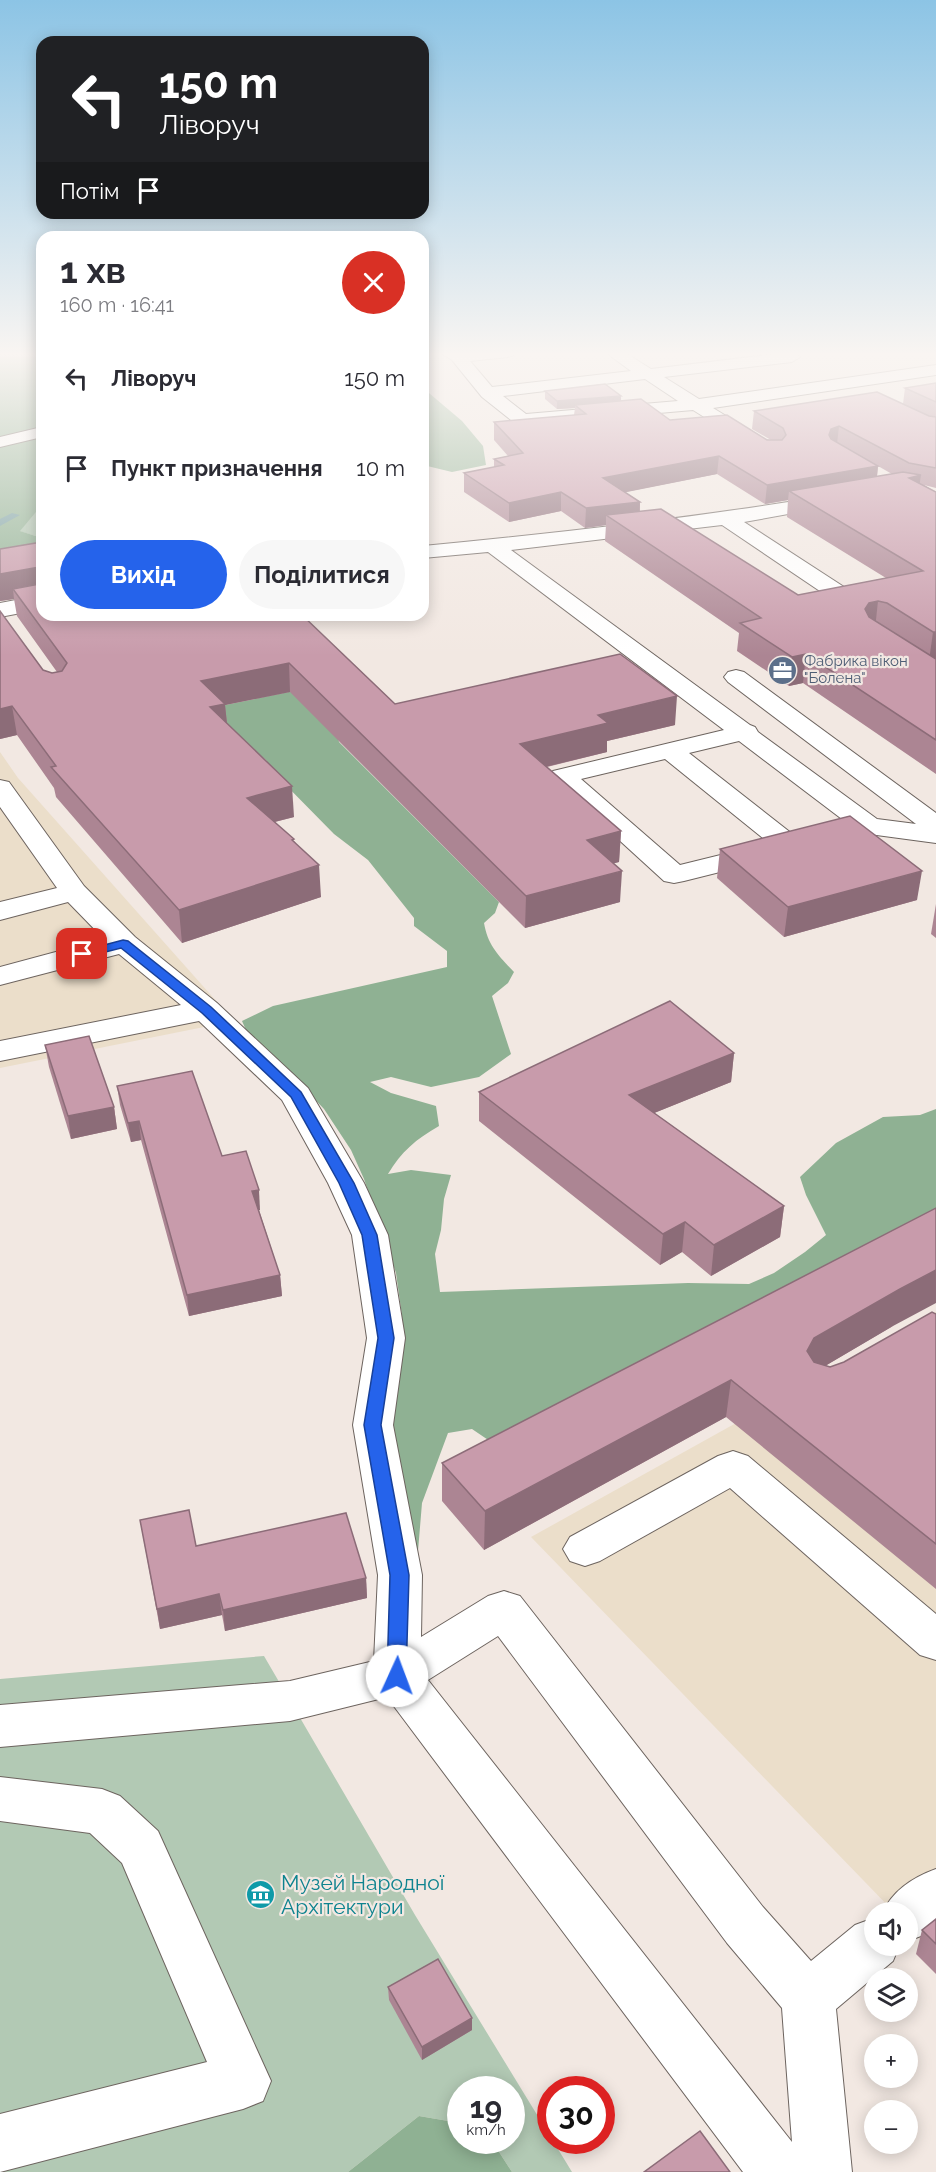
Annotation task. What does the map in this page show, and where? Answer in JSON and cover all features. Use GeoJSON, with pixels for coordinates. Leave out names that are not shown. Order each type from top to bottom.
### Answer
{"type":"FeatureCollection","features":[{"type":"Feature","properties":{"kind":"street"},"geometry":{"type":"LineString","coordinates":[[429,551],[560,539],[726,519],[854,497]]}},
{"type":"Feature","properties":{"kind":"street"},"geometry":{"type":"LineString","coordinates":[[726,519],[853,603]]}},
{"type":"Feature","properties":{"kind":"street"},"geometry":{"type":"LineString","coordinates":[[490,544],[746,732],[869,826],[936,835]]}},
{"type":"Feature","properties":{"kind":"street"},"geometry":{"type":"LineString","coordinates":[[4,617],[36,604]]}},
{"type":"Feature","properties":{"kind":"street"},"geometry":{"type":"LineString","coordinates":[[736,677],[936,826]]}},
{"type":"Feature","properties":{"kind":"street"},"geometry":{"type":"LineString","coordinates":[[669,750],[790,846],[675,875],[562,776],[669,750],[746,732]]}},
{"type":"Feature","properties":{"kind":"street"},"geometry":{"type":"LineString","coordinates":[[0,788],[74,892],[123,943],[206,1010],[296,1095],[346,1183],[370,1235],[386,1338],[373,1425],[399,1575],[397,1676],[779,2172]]}},
{"type":"Feature","properties":{"kind":"street"},"geometry":{"type":"LineString","coordinates":[[0,911],[74,892]]}},
{"type":"Feature","properties":{"kind":"street"},"geometry":{"type":"LineString","coordinates":[[0,976],[123,943]]}},
{"type":"Feature","properties":{"kind":"street"},"geometry":{"type":"LineString","coordinates":[[0,1052],[206,1010]]}},
{"type":"Feature","properties":{"kind":"street"},"geometry":{"type":"LineString","coordinates":[[585,1549],[733,1467],[936,1641]]}},
{"type":"Feature","properties":{"kind":"street"},"geometry":{"type":"LineString","coordinates":[[0,1726],[290,1701],[397,1676],[504,1609],[745,1924],[808,1998],[823,2172]]}},
{"type":"Feature","properties":{"kind":"street"},"geometry":{"type":"LineString","coordinates":[[0,1799],[102,1812],[140,1847],[243,2080],[0,2143]]}},
{"type":"Feature","properties":{"kind":"street"},"geometry":{"type":"LineString","coordinates":[[918,1908],[936,1893]]}},
{"type":"Feature","properties":{"kind":"street"},"geometry":{"type":"LineString","coordinates":[[808,1998],[864,1951]]}},
{"type":"Feature","properties":{"kind":"shaded area"},"geometry":{"type":"Polygon","coordinates":[[[0,752],[18,778],[234,1021],[0,1068],[0,752]]]}},
{"type":"Feature","properties":{"kind":"shaded area"},"geometry":{"type":"Polygon","coordinates":[[[936,1312],[936,1956],[918,1937],[918,1902],[884,1902],[531,1537],[936,1312]]]}},
{"type":"Feature","properties":{"kind":"green space"},"geometry":{"type":"Polygon","coordinates":[[[0,453],[36,453],[36,512],[20,531],[36,536],[36,567],[0,570],[0,453]]]}},
{"type":"Feature","properties":{"kind":"green space"},"geometry":{"type":"Polygon","coordinates":[[[429,453],[484,453],[486,465],[452,472],[429,466],[429,453]]]}},
{"type":"Feature","properties":{"kind":"green space"},"geometry":{"type":"Polygon","coordinates":[[[36,512],[36,536],[19,531],[36,512]]]}},
{"type":"Feature","properties":{"kind":"green space"},"geometry":{"type":"Polygon","coordinates":[[[313,687],[337,733],[339,742],[499,902],[495,913],[484,923],[491,944],[514,972],[508,983],[492,996],[511,1054],[479,1077],[431,1087],[391,1077],[370,1082],[391,1093],[436,1106],[439,1126],[410,1147],[388,1174],[411,1170],[451,1175],[444,1199],[441,1230],[435,1254],[440,1292],[688,1283],[749,1284],[774,1273],[826,1235],[806,1195],[800,1177],[836,1143],[883,1117],[920,1115],[936,1109],[936,1240],[519,1461],[472,1429],[448,1433],[422,1503],[418,1551],[377,1562],[372,1544],[371,1375],[402,1316],[396,1273],[364,1179],[351,1150],[324,1109],[266,1048],[249,1037],[242,1021],[273,1006],[447,967],[447,951],[414,926],[414,918],[368,860],[334,834],[274,773],[266,760],[222,723],[220,706],[313,687]]]}},
{"type":"Feature","properties":{"kind":"green space"},"geometry":{"type":"Polygon","coordinates":[[[264,1656],[415,1915],[513,2076],[447,2076],[447,2121],[419,2116],[348,2172],[0,2172],[0,1679],[264,1656]]]}},
{"type":"Feature","properties":{"kind":"green space"},"geometry":{"type":"Polygon","coordinates":[[[525,2095],[537,2115],[537,2154],[561,2154],[572,2172],[512,2172],[500,2154],[525,2154],[525,2095]]]}},
{"type":"Feature","properties":{"kind":"green space"},"geometry":{"type":"Polygon","coordinates":[[[419,2116],[447,2121],[447,2154],[500,2154],[512,2172],[348,2172],[419,2116]]]}},
{"type":"Feature","properties":{"kind":"building"},"geometry":{"type":"Polygon","coordinates":[[[521,453],[856,453],[878,466],[767,485],[719,456],[603,478],[640,502],[586,508],[561,492],[509,503],[464,473],[504,465],[494,459],[521,453]]]}},
{"type":"Feature","properties":{"kind":"building"},"geometry":{"type":"Polygon","coordinates":[[[891,453],[936,453],[936,468],[909,463],[891,453]]]}},
{"type":"Feature","properties":{"kind":"building"},"geometry":{"type":"Polygon","coordinates":[[[903,472],[921,475],[909,478],[936,492],[936,632],[887,603],[878,601],[869,603],[865,609],[869,617],[936,659],[936,740],[806,654],[792,657],[740,623],[761,618],[606,515],[661,509],[798,595],[923,571],[789,491],[903,472]]]}},
{"type":"Feature","properties":{"kind":"building"},"geometry":{"type":"Polygon","coordinates":[[[36,543],[36,568],[0,574],[0,549],[36,543]]]}},
{"type":"Feature","properties":{"kind":"building"},"geometry":{"type":"Polygon","coordinates":[[[36,585],[36,621],[13,589],[36,585]]]}},
{"type":"Feature","properties":{"kind":"building"},"geometry":{"type":"Polygon","coordinates":[[[0,611],[43,670],[52,673],[62,671],[67,663],[36,621],[308,621],[395,704],[620,654],[677,696],[598,715],[608,723],[520,744],[621,831],[587,840],[622,871],[526,896],[289,663],[201,681],[225,704],[210,707],[292,786],[247,798],[294,839],[292,840],[319,865],[179,910],[51,767],[56,766],[12,706],[0,709],[0,611]]]}},
{"type":"Feature","properties":{"kind":"building"},"geometry":{"type":"Polygon","coordinates":[[[850,816],[922,871],[788,907],[720,849],[850,816]]]}},
{"type":"Feature","properties":{"kind":"building"},"geometry":{"type":"Polygon","coordinates":[[[670,1001],[734,1053],[629,1095],[784,1206],[714,1245],[685,1222],[663,1234],[479,1092],[670,1001]]]}},
{"type":"Feature","properties":{"kind":"building"},"geometry":{"type":"Polygon","coordinates":[[[89,1036],[114,1107],[68,1116],[45,1045],[89,1036]]]}},
{"type":"Feature","properties":{"kind":"building"},"geometry":{"type":"Polygon","coordinates":[[[192,1071],[222,1156],[246,1151],[259,1190],[252,1191],[280,1275],[187,1295],[139,1121],[128,1123],[117,1086],[192,1071]]]}},
{"type":"Feature","properties":{"kind":"building"},"geometry":{"type":"Polygon","coordinates":[[[936,1208],[936,1270],[814,1338],[807,1351],[814,1362],[830,1367],[844,1362],[932,1312],[936,1314],[936,1544],[731,1380],[485,1511],[442,1463],[936,1208]]]}},
{"type":"Feature","properties":{"kind":"building"},"geometry":{"type":"Polygon","coordinates":[[[189,1510],[196,1546],[346,1513],[366,1578],[223,1610],[219,1594],[157,1609],[140,1520],[189,1510]]]}},
{"type":"Feature","properties":{"kind":"building"},"geometry":{"type":"Polygon","coordinates":[[[936,1919],[936,1944],[922,1930],[936,1919]]]}},
{"type":"Feature","properties":{"kind":"building"},"geometry":{"type":"Polygon","coordinates":[[[438,1959],[472,2018],[422,2047],[388,1987],[438,1959]]]}},
{"type":"Feature","properties":{"kind":"building"},"geometry":{"type":"Polygon","coordinates":[[[700,2131],[730,2172],[644,2172],[700,2131]]]}},
{"type":"Feature","properties":{"kind":"waterway"},"geometry":{"type":"LineString","coordinates":[[0,523],[15,515]]}},
{"type":"Feature","properties":{"kind":"place","name":"Фабрика вікон \"Болена\""},"geometry":{"type":"Point","coordinates":[783,670]}},
{"type":"Feature","properties":{"kind":"place","name":"Музей Народної Архітектури"},"geometry":{"type":"Point","coordinates":[260,1894]}},
{"type":"Feature","properties":{"kind":"route"},"geometry":{"type":"LineString","coordinates":[[82,954],[123,943],[206,1010],[296,1095],[346,1183],[370,1235],[386,1338],[373,1425],[399,1575],[397,1676]]}}]}
